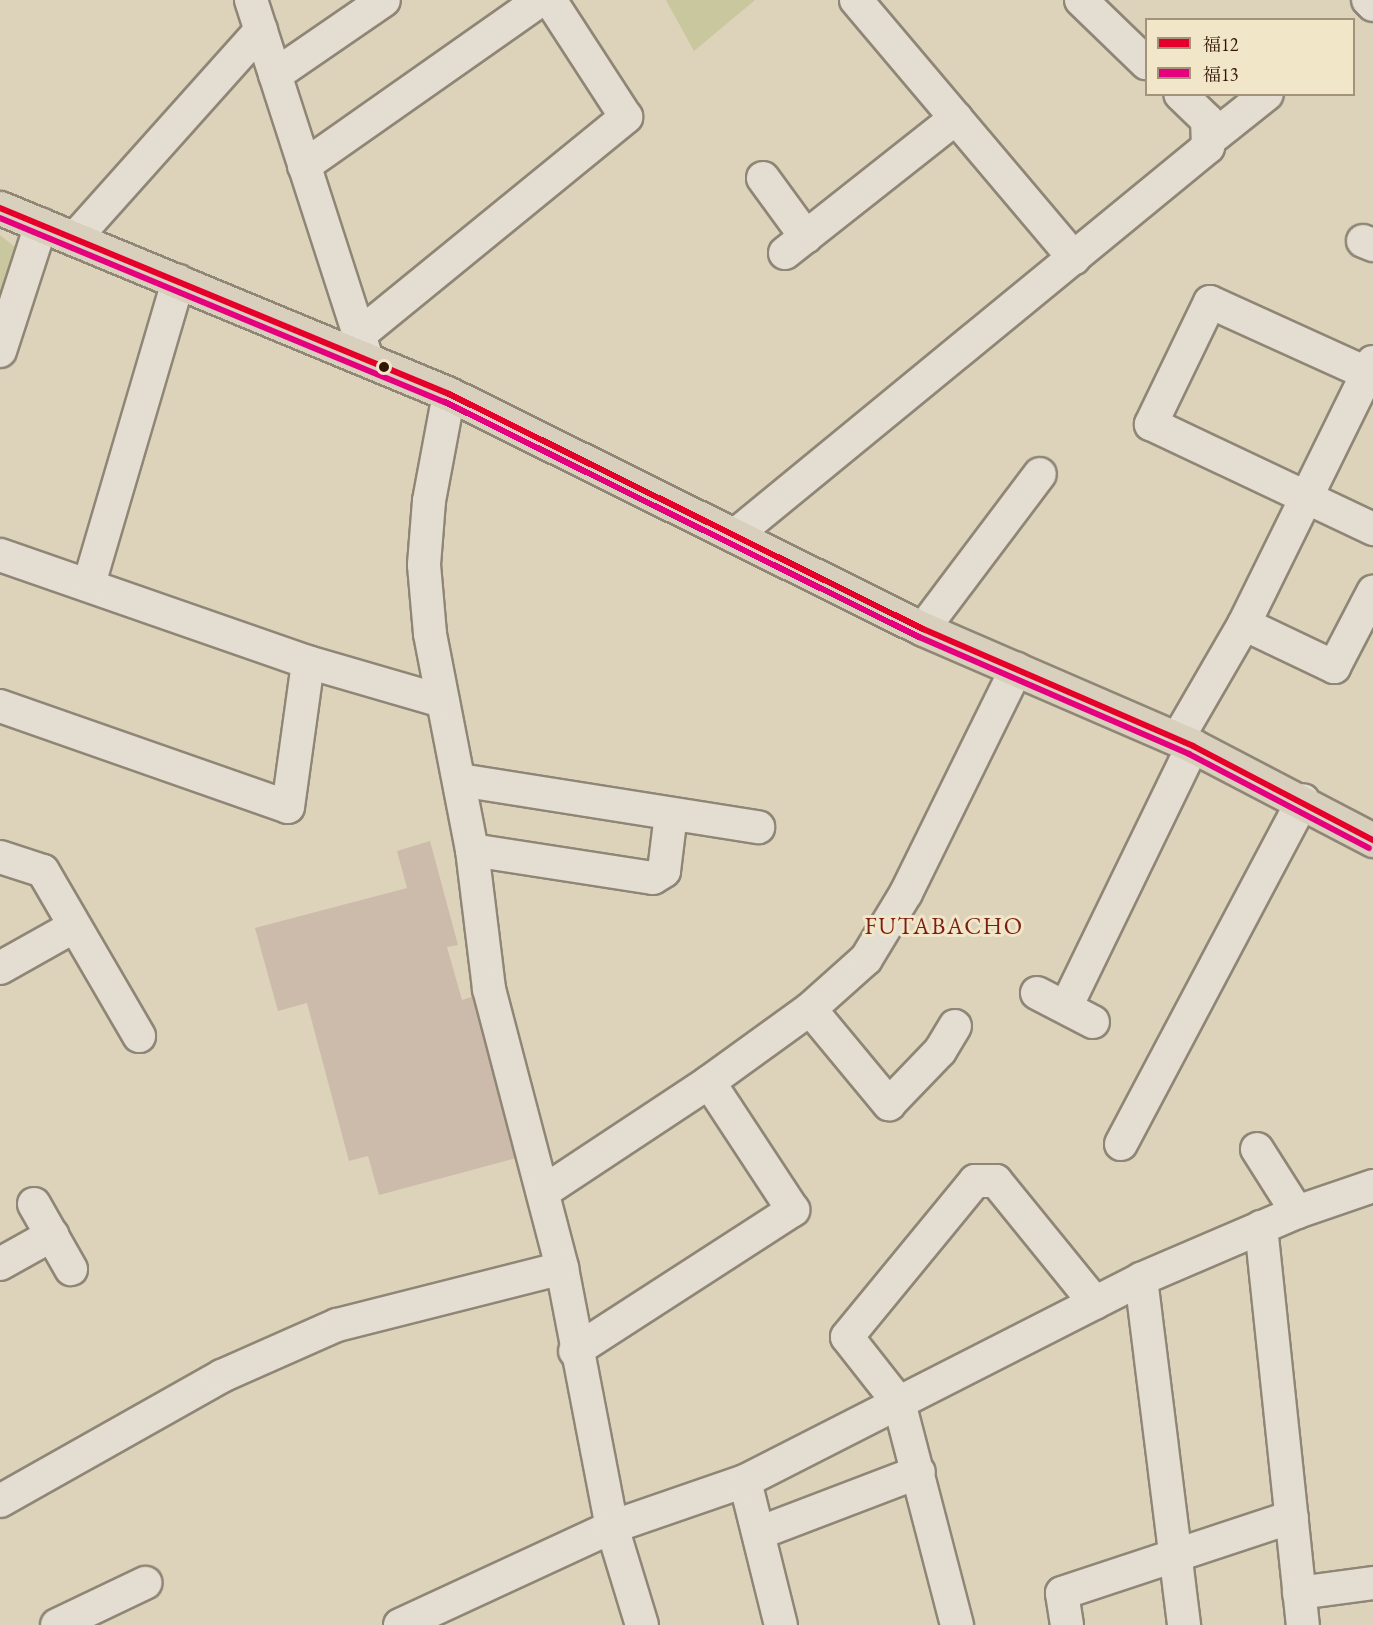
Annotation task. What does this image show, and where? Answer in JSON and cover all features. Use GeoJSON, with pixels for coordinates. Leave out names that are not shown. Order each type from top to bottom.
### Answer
{"type":"FeatureCollection","features":[{"type":"Feature","properties":{"kind":"main road"},"geometry":{"type":"LineString","coordinates":[[0,207],[178,281],[363,347],[449,394],[923,629],[1186,742],[1303,800],[1373,840]]}},
{"type":"Feature","properties":{"kind":"street"},"geometry":{"type":"LineString","coordinates":[[251,0],[363,347],[626,117],[550,0]]}},
{"type":"Feature","properties":{"kind":"street"},"geometry":{"type":"LineString","coordinates":[[275,75],[384,0]]}},
{"type":"Feature","properties":{"kind":"street"},"geometry":{"type":"LineString","coordinates":[[304,166],[540,0]]}},
{"type":"Feature","properties":{"kind":"street"},"geometry":{"type":"LineString","coordinates":[[856,0],[1074,258]]}},
{"type":"Feature","properties":{"kind":"street"},"geometry":{"type":"LineString","coordinates":[[1368,0],[1373,5]]}},
{"type":"Feature","properties":{"kind":"street"},"geometry":{"type":"LineString","coordinates":[[1082,1],[1145,62]]}},
{"type":"Feature","properties":{"kind":"street"},"geometry":{"type":"LineString","coordinates":[[75,238],[261,30]]}},
{"type":"Feature","properties":{"kind":"street"},"geometry":{"type":"LineString","coordinates":[[734,536],[1208,147],[1207,120],[1182,96]]}},
{"type":"Feature","properties":{"kind":"street"},"geometry":{"type":"LineString","coordinates":[[1208,141],[1264,96]]}},
{"type":"Feature","properties":{"kind":"street"},"geometry":{"type":"LineString","coordinates":[[763,178],[796,245],[956,118]]}},
{"type":"Feature","properties":{"kind":"street"},"geometry":{"type":"LineString","coordinates":[[0,351],[41,225]]}},
{"type":"Feature","properties":{"kind":"street"},"geometry":{"type":"LineString","coordinates":[[89,584],[178,281]]}},
{"type":"Feature","properties":{"kind":"street"},"geometry":{"type":"LineString","coordinates":[[1066,1007],[1186,742],[1306,496],[1371,370],[1210,302],[1151,424],[1306,496],[1373,529]]}},
{"type":"Feature","properties":{"kind":"street"},"geometry":{"type":"LineString","coordinates":[[449,394],[424,565],[442,700],[460,780],[472,850],[489,989],[562,1268],[575,1351],[612,1527],[642,1625]]}},
{"type":"Feature","properties":{"kind":"street"},"geometry":{"type":"LineString","coordinates":[[923,629],[1040,474]]}},
{"type":"Feature","properties":{"kind":"street"},"geometry":{"type":"LineString","coordinates":[[0,555],[89,584],[308,662],[442,700]]}},
{"type":"Feature","properties":{"kind":"street"},"geometry":{"type":"LineString","coordinates":[[1244,624],[1334,667],[1373,592]]}},
{"type":"Feature","properties":{"kind":"street"},"geometry":{"type":"LineString","coordinates":[[0,706],[288,807],[308,662]]}},
{"type":"Feature","properties":{"kind":"street"},"geometry":{"type":"LineString","coordinates":[[543,1192],[709,1082],[810,1009],[866,959],[906,893],[1016,669]]}},
{"type":"Feature","properties":{"kind":"street"},"geometry":{"type":"LineString","coordinates":[[460,780],[758,827]]}},
{"type":"Feature","properties":{"kind":"street"},"geometry":{"type":"LineString","coordinates":[[1121,1144],[1303,800]]}},
{"type":"Feature","properties":{"kind":"street"},"geometry":{"type":"LineString","coordinates":[[472,850],[653,878],[664,871],[671,814]]}},
{"type":"Feature","properties":{"kind":"street"},"geometry":{"type":"LineString","coordinates":[[0,857],[43,871],[73,927],[139,1036]]}},
{"type":"Feature","properties":{"kind":"street"},"geometry":{"type":"LineString","coordinates":[[0,968],[73,927]]}},
{"type":"Feature","properties":{"kind":"street"},"geometry":{"type":"LineString","coordinates":[[1037,993],[1093,1022]]}},
{"type":"Feature","properties":{"kind":"street"},"geometry":{"type":"LineString","coordinates":[[810,1009],[889,1104],[940,1051],[955,1026]]}},
{"type":"Feature","properties":{"kind":"street"},"geometry":{"type":"LineString","coordinates":[[575,1351],[793,1210],[709,1082]]}},
{"type":"Feature","properties":{"kind":"street"},"geometry":{"type":"LineString","coordinates":[[1257,1149],[1297,1212]]}},
{"type":"Feature","properties":{"kind":"street"},"geometry":{"type":"LineString","coordinates":[[957,1625],[899,1402],[847,1337],[975,1181],[996,1181],[1095,1303]]}},
{"type":"Feature","properties":{"kind":"street"},"geometry":{"type":"LineString","coordinates":[[400,1625],[612,1527],[745,1481],[1141,1279],[1297,1212],[1373,1186]]}},
{"type":"Feature","properties":{"kind":"street"},"geometry":{"type":"LineString","coordinates":[[34,1204],[71,1269]]}},
{"type":"Feature","properties":{"kind":"street"},"geometry":{"type":"LineString","coordinates":[[1261,1227],[1303,1625]]}},
{"type":"Feature","properties":{"kind":"street"},"geometry":{"type":"LineString","coordinates":[[0,1264],[52,1235]]}},
{"type":"Feature","properties":{"kind":"street"},"geometry":{"type":"LineString","coordinates":[[0,1501],[222,1376],[337,1325],[562,1268]]}},
{"type":"Feature","properties":{"kind":"street"},"geometry":{"type":"LineString","coordinates":[[1141,1279],[1184,1625]]}},
{"type":"Feature","properties":{"kind":"street"},"geometry":{"type":"LineString","coordinates":[[759,1533],[919,1472]]}},
{"type":"Feature","properties":{"kind":"street"},"geometry":{"type":"LineString","coordinates":[[745,1481],[781,1625]]}},
{"type":"Feature","properties":{"kind":"street"},"geometry":{"type":"LineString","coordinates":[[1067,1625],[1062,1593],[1174,1553],[1292,1517]]}},
{"type":"Feature","properties":{"kind":"street"},"geometry":{"type":"LineString","coordinates":[[57,1625],[145,1583]]}},
{"type":"Feature","properties":{"kind":"street"},"geometry":{"type":"LineString","coordinates":[[1299,1593],[1373,1583]]}},
{"type":"Feature","properties":{"kind":"shaded area"},"geometry":{"type":"Polygon","coordinates":[[[666,0],[755,0],[694,51],[666,0]]]}},
{"type":"Feature","properties":{"kind":"shaded area"},"geometry":{"type":"Polygon","coordinates":[[[0,235],[17,249],[0,303],[0,235]]]}},
{"type":"Feature","properties":{"kind":"building"},"geometry":{"type":"Polygon","coordinates":[[[430,841],[458,945],[447,947],[462,1000],[477,995],[520,1157],[379,1195],[368,1156],[349,1161],[307,1003],[278,1011],[255,928],[407,888],[397,851],[430,841]]]}},
{"type":"Feature","properties":{"kind":"transit line","name":"福12"},"geometry":{"type":"LineString","coordinates":[[0,208],[449,394],[923,629],[1193,746],[1373,840]]}},
{"type":"Feature","properties":{"kind":"transit line","name":"福13"},"geometry":{"type":"LineString","coordinates":[[0,218],[445,402],[919,637],[1189,754],[1369,848]]}},
{"type":"Feature","properties":{"kind":"district","name":"FUTABACHO"},"geometry":{"type":"Point","coordinates":[944,926]}}]}
